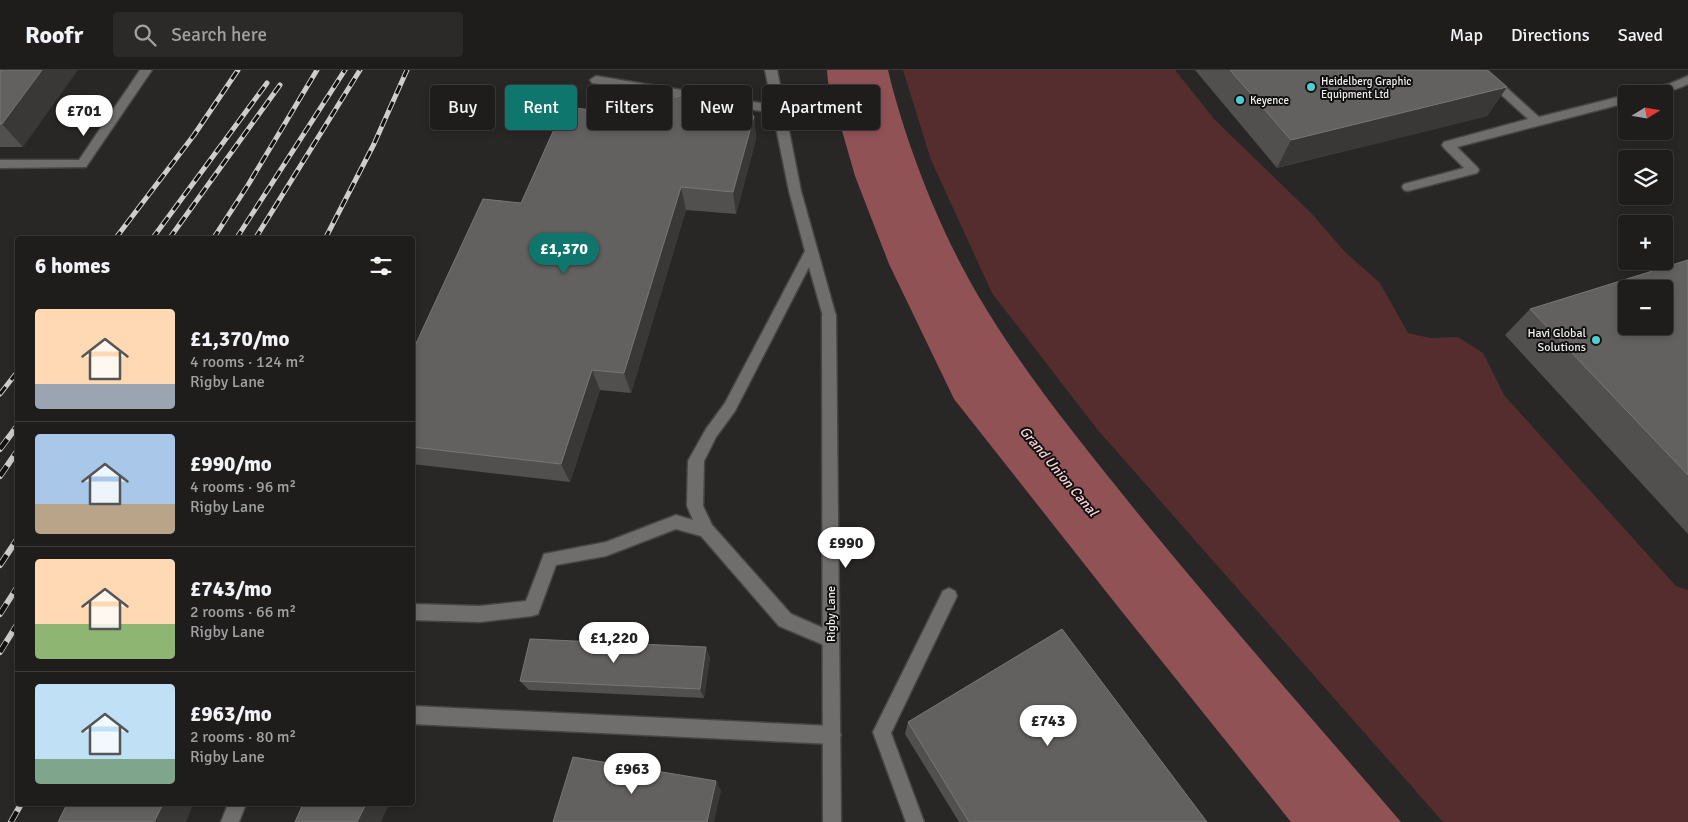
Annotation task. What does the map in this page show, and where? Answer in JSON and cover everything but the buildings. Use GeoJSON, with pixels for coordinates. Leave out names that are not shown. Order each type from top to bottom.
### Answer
{"type":"FeatureCollection","features":[{"type":"Feature","properties":{"kind":"street"},"geometry":{"type":"LineString","coordinates":[[0,164],[82,164],[146,70]]}},
{"type":"Feature","properties":{"kind":"street","name":"Rigby Lane"},"geometry":{"type":"LineString","coordinates":[[771,70],[774,85]]}},
{"type":"Feature","properties":{"kind":"street"},"geometry":{"type":"LineString","coordinates":[[1480,70],[1537,121]]}},
{"type":"Feature","properties":{"kind":"street"},"geometry":{"type":"LineString","coordinates":[[596,80],[762,107]]}},
{"type":"Feature","properties":{"kind":"street"},"geometry":{"type":"LineString","coordinates":[[1673,87],[1688,80]]}},
{"type":"Feature","properties":{"kind":"street"},"geometry":{"type":"LineString","coordinates":[[1408,186],[1473,170],[1448,145],[1618,100]]}},
{"type":"Feature","properties":{"kind":"street","name":"Rigby Lane"},"geometry":{"type":"LineString","coordinates":[[783,130],[803,222],[829,316],[832,822]]}},
{"type":"Feature","properties":{"kind":"street"},"geometry":{"type":"LineString","coordinates":[[812,250],[730,407],[711,433],[696,461],[695,506],[706,530],[785,620],[831,640]]}},
{"type":"Feature","properties":{"kind":"street"},"geometry":{"type":"LineString","coordinates":[[415,612],[480,614],[532,608],[550,559],[606,549],[676,522],[706,530]]}},
{"type":"Feature","properties":{"kind":"street"},"geometry":{"type":"LineString","coordinates":[[915,822],[882,732],[949,596]]}},
{"type":"Feature","properties":{"kind":"street"},"geometry":{"type":"LineString","coordinates":[[415,715],[832,735]]}},
{"type":"Feature","properties":{"kind":"street"},"geometry":{"type":"LineString","coordinates":[[230,822],[236,806]]}},
{"type":"Feature","properties":{"kind":"shaded area"},"geometry":{"type":"Polygon","coordinates":[[[903,70],[1175,70],[1215,120],[1311,213],[1345,252],[1380,283],[1408,333],[1430,338],[1458,337],[1483,353],[1504,395],[1676,586],[1688,590],[1688,822],[1443,822],[1097,429],[992,293],[931,160],[903,70]]]}},
{"type":"Feature","properties":{"kind":"water","name":"Grand Union Canal"},"geometry":{"type":"Polygon","coordinates":[[[827,70],[888,70],[895,99],[914,157],[951,244],[979,297],[1035,382],[1140,516],[1401,822],[1291,822],[954,399],[889,264],[855,176],[842,130],[880,130],[880,85],[829,85],[827,70]]]}},
{"type":"Feature","properties":{"kind":"railway"},"geometry":{"type":"LineString","coordinates":[[117,236],[194,135],[238,70]]}},
{"type":"Feature","properties":{"kind":"railway"},"geometry":{"type":"LineString","coordinates":[[215,236],[317,70]]}},
{"type":"Feature","properties":{"kind":"railway"},"geometry":{"type":"LineString","coordinates":[[238,236],[345,70]]}},
{"type":"Feature","properties":{"kind":"railway"},"geometry":{"type":"LineString","coordinates":[[257,236],[360,70]]}},
{"type":"Feature","properties":{"kind":"railway"},"geometry":{"type":"LineString","coordinates":[[327,236],[374,144],[407,70]]}},
{"type":"Feature","properties":{"kind":"railway"},"geometry":{"type":"LineString","coordinates":[[154,236],[267,83]]}},
{"type":"Feature","properties":{"kind":"railway"},"geometry":{"type":"LineString","coordinates":[[171,236],[280,85]]}},
{"type":"Feature","properties":{"kind":"railway"},"geometry":{"type":"LineString","coordinates":[[0,394],[15,375]]}},
{"type":"Feature","properties":{"kind":"railway"},"geometry":{"type":"LineString","coordinates":[[0,449],[15,429]]}},
{"type":"Feature","properties":{"kind":"railway"},"geometry":{"type":"LineString","coordinates":[[0,476],[15,454]]}},
{"type":"Feature","properties":{"kind":"railway"},"geometry":{"type":"LineString","coordinates":[[0,565],[15,542]]}},
{"type":"Feature","properties":{"kind":"railway"},"geometry":{"type":"LineString","coordinates":[[0,614],[15,591]]}},
{"type":"Feature","properties":{"kind":"railway"},"geometry":{"type":"LineString","coordinates":[[0,652],[15,628]]}},
{"type":"Feature","properties":{"kind":"railway"},"geometry":{"type":"LineString","coordinates":[[11,822],[20,806]]}},
{"type":"Feature","properties":{"kind":"place","name":"Heidelberg Graphic Equipment Ltd"},"geometry":{"type":"Point","coordinates":[1311,87]}},
{"type":"Feature","properties":{"kind":"place","name":"Keyence"},"geometry":{"type":"Point","coordinates":[1240,100]}},
{"type":"Feature","properties":{"kind":"place","name":"Havi Global Solutions"},"geometry":{"type":"Point","coordinates":[1596,340]}}]}
